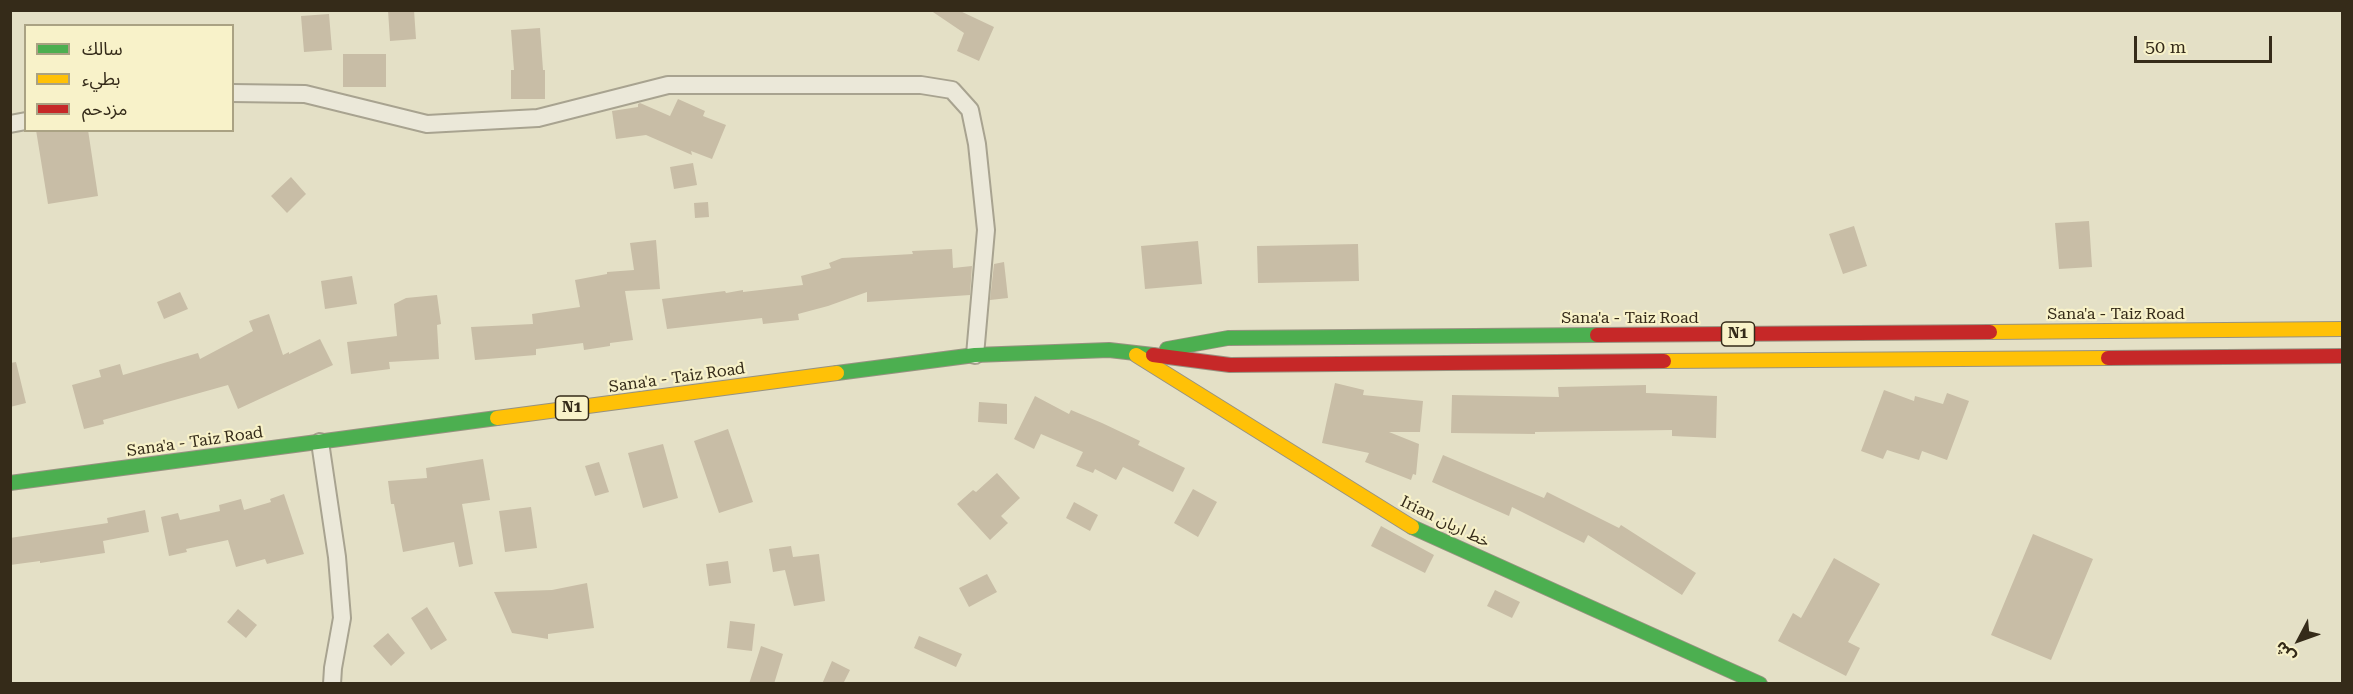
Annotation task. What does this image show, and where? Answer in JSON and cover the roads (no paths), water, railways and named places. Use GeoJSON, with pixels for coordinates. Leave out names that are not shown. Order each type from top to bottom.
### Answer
{"type":"FeatureCollection","features":[{"type":"Feature","properties":{"kind":"main road","name":"Sana'a - Taiz Road"},"geometry":{"type":"LineString","coordinates":[[1135,354],[1228,338],[2343,329]]}},
{"type":"Feature","properties":{"kind":"main road","name":"Sana'a - Taiz Road"},"geometry":{"type":"LineString","coordinates":[[10,483],[975,355],[1109,350],[1230,365],[2343,356]]}},
{"type":"Feature","properties":{"kind":"main road","name":"Irian خط اريان"},"geometry":{"type":"LineString","coordinates":[[1135,354],[1407,525],[1760,684]]}},
{"type":"Feature","properties":{"kind":"street"},"geometry":{"type":"LineString","coordinates":[[234,93],[305,94],[427,123],[538,118],[668,85],[921,85],[952,90],[970,110],[977,144],[986,230],[975,355]]}},
{"type":"Feature","properties":{"kind":"street"},"geometry":{"type":"LineString","coordinates":[[320,442],[337,557],[342,618],[332,684]]}}]}
